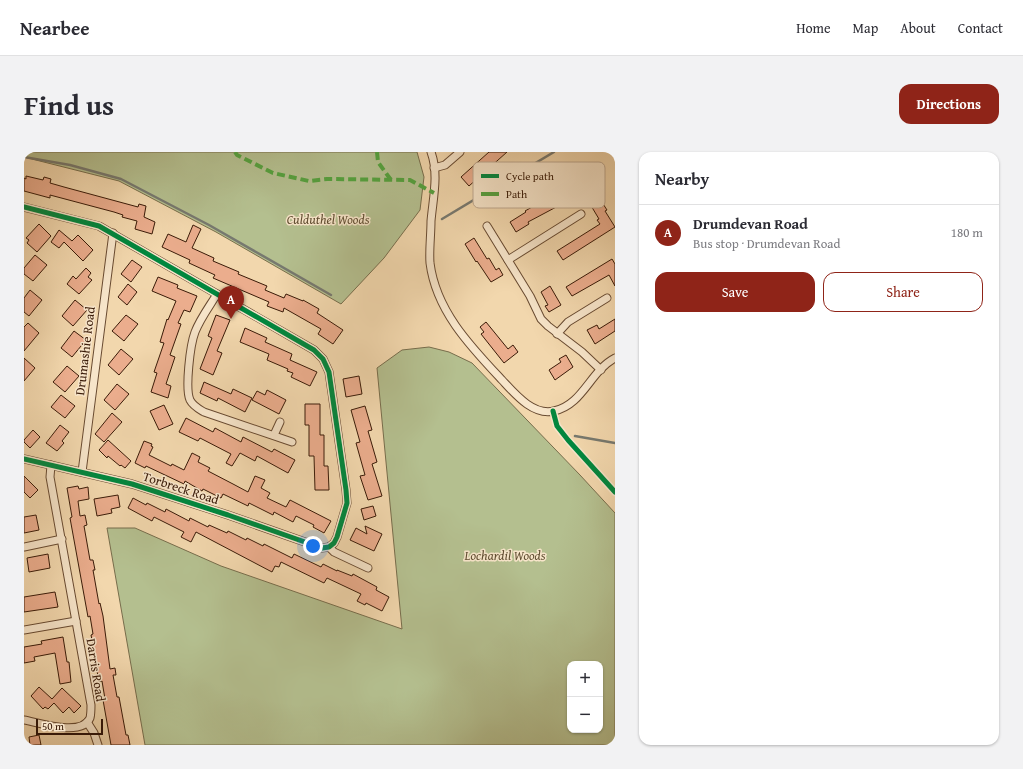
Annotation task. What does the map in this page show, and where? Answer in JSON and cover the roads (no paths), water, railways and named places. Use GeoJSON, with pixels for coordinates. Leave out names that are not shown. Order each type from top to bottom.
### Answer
{"type":"FeatureCollection","features":[{"type":"Feature","properties":{"kind":"street"},"geometry":{"type":"LineString","coordinates":[[431,152],[434,168],[430,255],[433,279],[450,318],[479,356],[518,396],[530,406],[540,411],[562,409],[570,404],[581,394],[601,370],[615,358]]}},
{"type":"Feature","properties":{"kind":"street"},"geometry":{"type":"LineString","coordinates":[[434,168],[445,165],[460,152]]}},
{"type":"Feature","properties":{"kind":"street"},"geometry":{"type":"LineString","coordinates":[[24,207],[99,226],[113,233],[314,350],[323,359],[329,372],[347,503],[337,537],[334,543],[328,547]]}},
{"type":"Feature","properties":{"kind":"street"},"geometry":{"type":"LineString","coordinates":[[508,260],[581,214]]}},
{"type":"Feature","properties":{"kind":"street"},"geometry":{"type":"LineString","coordinates":[[487,226],[530,296],[542,319],[557,334],[582,352],[601,370]]}},
{"type":"Feature","properties":{"kind":"street","name":"Drumashie Road"},"geometry":{"type":"LineString","coordinates":[[82,472],[113,233]]}},
{"type":"Feature","properties":{"kind":"street"},"geometry":{"type":"LineString","coordinates":[[216,294],[198,325],[193,338],[188,385],[188,394],[191,402],[204,412],[292,442]]}},
{"type":"Feature","properties":{"kind":"street"},"geometry":{"type":"LineString","coordinates":[[557,334],[568,322],[607,298]]}},
{"type":"Feature","properties":{"kind":"street"},"geometry":{"type":"LineString","coordinates":[[274,435],[280,422]]}},
{"type":"Feature","properties":{"kind":"street","name":"Torbreck Road"},"geometry":{"type":"LineString","coordinates":[[24,459],[146,488],[228,515],[314,546],[322,548],[328,547],[334,552],[368,568]]}},
{"type":"Feature","properties":{"kind":"street","name":"Darris Road"},"geometry":{"type":"LineString","coordinates":[[51,465],[50,477],[91,705],[90,717],[87,722]]}},
{"type":"Feature","properties":{"kind":"street"},"geometry":{"type":"LineString","coordinates":[[24,546],[62,540]]}},
{"type":"Feature","properties":{"kind":"street"},"geometry":{"type":"LineString","coordinates":[[24,630],[76,621]]}},
{"type":"Feature","properties":{"kind":"street"},"geometry":{"type":"LineString","coordinates":[[24,720],[68,728],[80,728],[87,722],[94,733],[98,745]]}},
{"type":"Feature","properties":{"kind":"waterway"},"geometry":{"type":"LineString","coordinates":[[537,162],[554,152]]}},
{"type":"Feature","properties":{"kind":"waterway"},"geometry":{"type":"LineString","coordinates":[[24,157],[70,165],[121,179],[209,225],[331,295]]}},
{"type":"Feature","properties":{"kind":"waterway"},"geometry":{"type":"LineString","coordinates":[[442,219],[473,200]]}},
{"type":"Feature","properties":{"kind":"waterway"},"geometry":{"type":"LineString","coordinates":[[575,436],[615,443]]}},
{"type":"Feature","properties":{"kind":"place","name":"Drumdevan Road"},"geometry":{"type":"Point","coordinates":[231,319]}},
{"type":"Feature","properties":{"kind":"park label","name":"Culduthel Woods"},"geometry":{"type":"Point","coordinates":[328,219]}},
{"type":"Feature","properties":{"kind":"park label","name":"Lochardil Woods"},"geometry":{"type":"Point","coordinates":[505,555]}}]}
